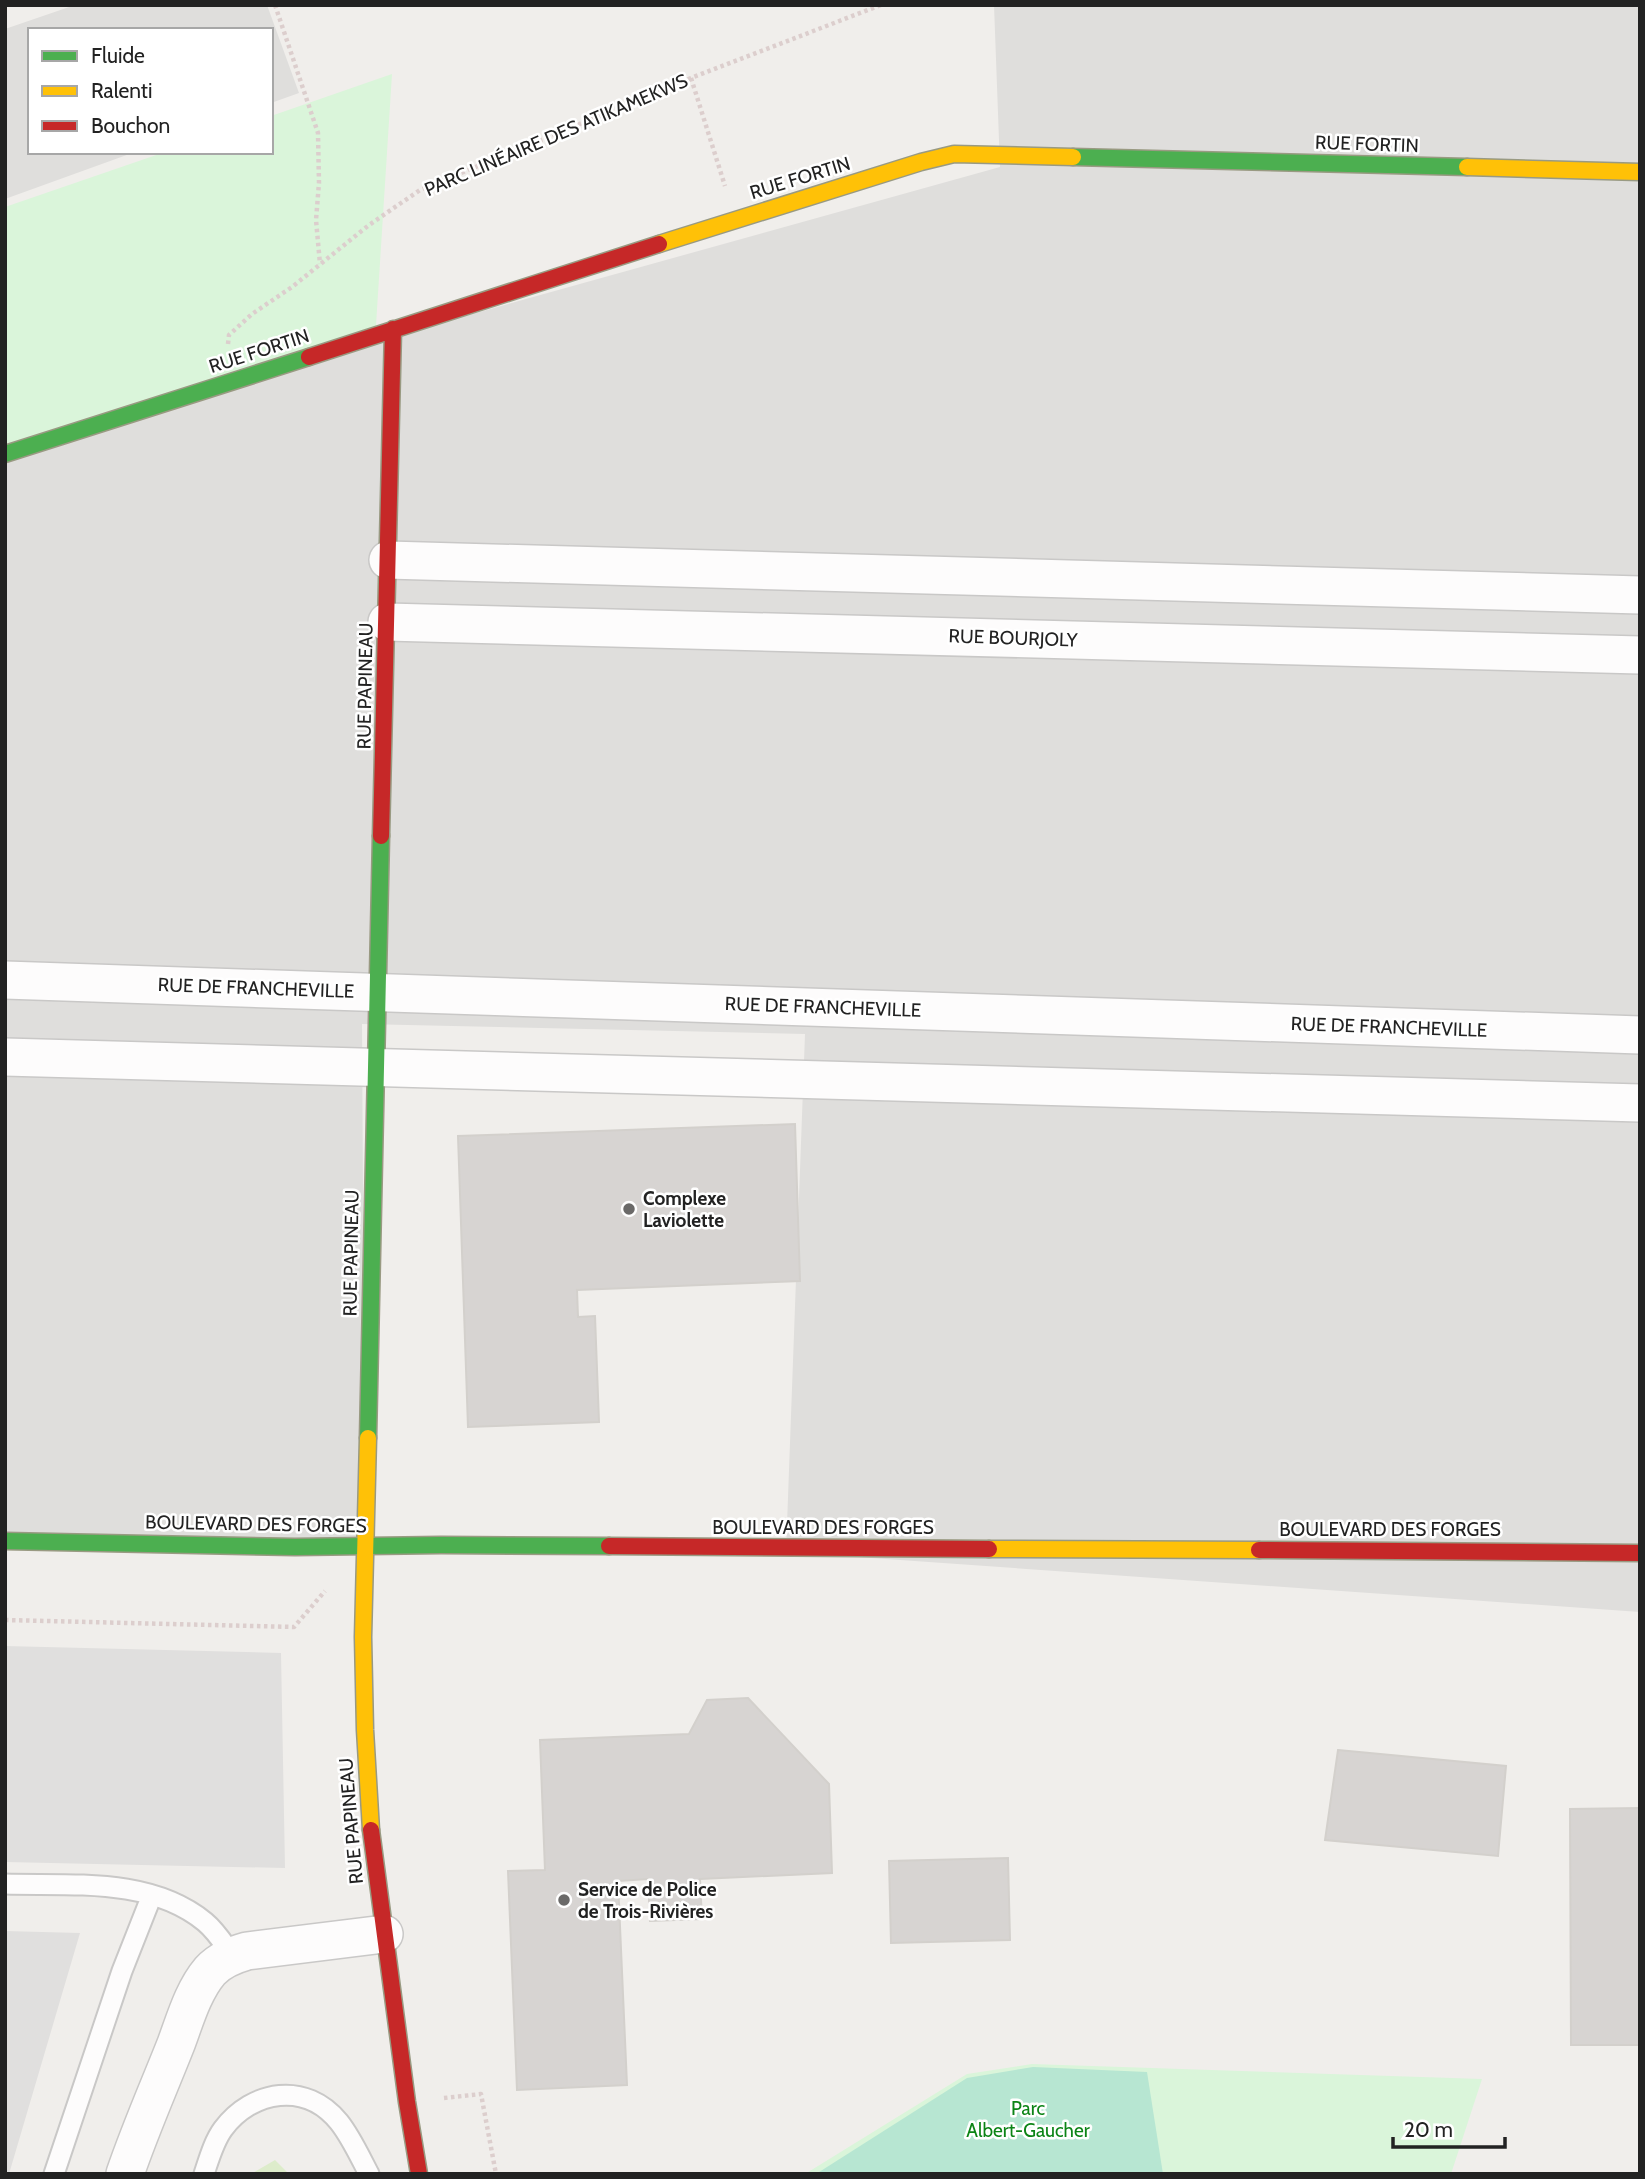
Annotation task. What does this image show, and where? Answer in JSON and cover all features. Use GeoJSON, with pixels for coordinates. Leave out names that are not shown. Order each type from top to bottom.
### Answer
{"type":"FeatureCollection","features":[{"type":"Feature","properties":{"kind":"street","name":"RUE FORTIN"},"geometry":{"type":"LineString","coordinates":[[5,454],[736,220],[954,154],[1640,172]]}},
{"type":"Feature","properties":{"kind":"street","name":"RUE PAPINEAU"},"geometry":{"type":"LineString","coordinates":[[393,329],[363,1637],[372,1847],[419,2174]]}},
{"type":"Feature","properties":{"kind":"street"},"geometry":{"type":"LineString","coordinates":[[388,560],[1640,595]]}},
{"type":"Feature","properties":{"kind":"street","name":"RUE BOURJOLY"},"geometry":{"type":"LineString","coordinates":[[387,622],[1640,654]]}},
{"type":"Feature","properties":{"kind":"street","name":"RUE DE FRANCHEVILLE"},"geometry":{"type":"LineString","coordinates":[[5,980],[1640,1035]]}},
{"type":"Feature","properties":{"kind":"street"},"geometry":{"type":"LineString","coordinates":[[5,1057],[1640,1103]]}},
{"type":"Feature","properties":{"kind":"street","name":"BOULEVARD DES FORGES"},"geometry":{"type":"LineString","coordinates":[[5,1541],[295,1547],[1640,1553]]}},
{"type":"Feature","properties":{"kind":"street"},"geometry":{"type":"LineString","coordinates":[[125,2174],[139,2133],[201,1985],[219,1962],[247,1951],[384,1934]]}},
{"type":"Feature","properties":{"kind":"lane"},"geometry":{"type":"LineString","coordinates":[[5,1884],[100,1886],[152,1895],[175,1903],[206,1922],[232,1955]]}},
{"type":"Feature","properties":{"kind":"lane"},"geometry":{"type":"LineString","coordinates":[[54,2174],[122,1970],[152,1895]]}},
{"type":"Feature","properties":{"kind":"lane"},"geometry":{"type":"LineString","coordinates":[[204,2174],[220,2132],[235,2114],[255,2101],[278,2095],[301,2097],[322,2106],[340,2122],[369,2174]]}},
{"type":"Feature","properties":{"kind":"path"},"geometry":{"type":"LineString","coordinates":[[275,5],[318,133],[319,183],[316,220],[320,264]]}},
{"type":"Feature","properties":{"kind":"path","name":"PARC LINÉAIRE DES ATIKAMEKWS"},"geometry":{"type":"LineString","coordinates":[[234,382],[227,357],[229,335],[252,314],[292,287],[369,225],[421,190],[691,78],[881,5]]}},
{"type":"Feature","properties":{"kind":"path"},"geometry":{"type":"LineString","coordinates":[[691,78],[736,220]]}},
{"type":"Feature","properties":{"kind":"path"},"geometry":{"type":"LineString","coordinates":[[5,1620],[294,1627]]}},
{"type":"Feature","properties":{"kind":"path"},"geometry":{"type":"LineString","coordinates":[[407,2102],[481,2094],[496,2174]]}},
{"type":"Feature","properties":{"kind":"shaded area"},"geometry":{"type":"Polygon","coordinates":[[[75,5],[267,5],[299,93],[273,102],[273,28],[28,28],[28,154],[129,154],[5,199],[5,29],[75,5]]]}},
{"type":"Feature","properties":{"kind":"shaded area"},"geometry":{"type":"Polygon","coordinates":[[[994,5],[1640,5],[1640,1612],[786,1552],[805,1034],[362,1024],[365,1546],[5,1536],[5,458],[375,341],[1000,167],[994,5]]]}},
{"type":"Feature","properties":{"kind":"shaded area"},"geometry":{"type":"Polygon","coordinates":[[[5,1646],[281,1653],[285,1868],[5,1862],[5,1646]]]}},
{"type":"Feature","properties":{"kind":"shaded area"},"geometry":{"type":"Polygon","coordinates":[[[5,1931],[80,1933],[9,2174],[5,2174],[5,1931]]]}},
{"type":"Feature","properties":{"kind":"green space"},"geometry":{"type":"Polygon","coordinates":[[[392,74],[375,341],[5,458],[5,207],[159,154],[273,154],[273,115],[392,74]]]}},
{"type":"Feature","properties":{"kind":"green space","name":"Parc Albert-Gaucher"},"geometry":{"type":"Polygon","coordinates":[[[1032,2064],[1482,2079],[1451,2174],[805,2174],[967,2074],[1032,2064]]]}},
{"type":"Feature","properties":{"kind":"green space"},"geometry":{"type":"Polygon","coordinates":[[[1033,2067],[1147,2072],[1163,2174],[816,2174],[967,2078],[1033,2067]]]}},
{"type":"Feature","properties":{"kind":"green space"},"geometry":{"type":"Polygon","coordinates":[[[275,2160],[289,2174],[251,2174],[275,2160]]]}},
{"type":"Feature","properties":{"kind":"building","name":"Complexe Laviolette"},"geometry":{"type":"Polygon","coordinates":[[[795,1124],[800,1281],[577,1290],[578,1317],[595,1316],[599,1422],[468,1427],[458,1136],[795,1124]]]}},
{"type":"Feature","properties":{"kind":"building","name":"Service de Police de Trois-Rivières"},"geometry":{"type":"Polygon","coordinates":[[[748,1698],[829,1784],[832,1873],[700,1879],[702,1919],[650,1921],[648,1879],[618,1881],[627,2085],[517,2090],[508,1871],[545,1870],[540,1740],[689,1734],[707,1700],[748,1698]]]}},
{"type":"Feature","properties":{"kind":"building"},"geometry":{"type":"Polygon","coordinates":[[[1338,1750],[1506,1766],[1498,1856],[1325,1840],[1338,1750]]]}},
{"type":"Feature","properties":{"kind":"building"},"geometry":{"type":"Polygon","coordinates":[[[1640,1808],[1640,2045],[1571,2045],[1570,1809],[1640,1808]]]}},
{"type":"Feature","properties":{"kind":"building"},"geometry":{"type":"Polygon","coordinates":[[[1008,1858],[1010,1940],[891,1943],[889,1861],[1008,1858]]]}},
{"type":"Feature","properties":{"kind":"traffic: fast"},"geometry":{"type":"LineString","coordinates":[[1073,157],[1467,167]]}},
{"type":"Feature","properties":{"kind":"traffic: fast"},"geometry":{"type":"LineString","coordinates":[[5,454],[309,357]]}},
{"type":"Feature","properties":{"kind":"traffic: fast"},"geometry":{"type":"LineString","coordinates":[[368,1438],[381,836]]}},
{"type":"Feature","properties":{"kind":"traffic: fast"},"geometry":{"type":"LineString","coordinates":[[5,1541],[295,1547],[609,1546]]}},
{"type":"Feature","properties":{"kind":"traffic: slow"},"geometry":{"type":"LineString","coordinates":[[659,244],[954,154],[1073,157]]}},
{"type":"Feature","properties":{"kind":"traffic: slow"},"geometry":{"type":"LineString","coordinates":[[1467,167],[1640,172]]}},
{"type":"Feature","properties":{"kind":"traffic: slow"},"geometry":{"type":"LineString","coordinates":[[368,1438],[363,1637],[371,1830]]}},
{"type":"Feature","properties":{"kind":"traffic: slow"},"geometry":{"type":"LineString","coordinates":[[989,1549],[1259,1550]]}},
{"type":"Feature","properties":{"kind":"traffic: jam"},"geometry":{"type":"LineString","coordinates":[[309,357],[659,244]]}},
{"type":"Feature","properties":{"kind":"traffic: jam"},"geometry":{"type":"LineString","coordinates":[[381,836],[393,329]]}},
{"type":"Feature","properties":{"kind":"traffic: jam"},"geometry":{"type":"LineString","coordinates":[[609,1546],[989,1549]]}},
{"type":"Feature","properties":{"kind":"traffic: jam"},"geometry":{"type":"LineString","coordinates":[[1259,1550],[1640,1553]]}},
{"type":"Feature","properties":{"kind":"traffic: jam"},"geometry":{"type":"LineString","coordinates":[[371,1830],[419,2174]]}},
{"type":"Feature","properties":{"kind":"place","name":"Complexe Laviolette"},"geometry":{"type":"Point","coordinates":[629,1209]}},
{"type":"Feature","properties":{"kind":"place","name":"Service de Police de Trois-Rivières"},"geometry":{"type":"Point","coordinates":[564,1900]}}]}
